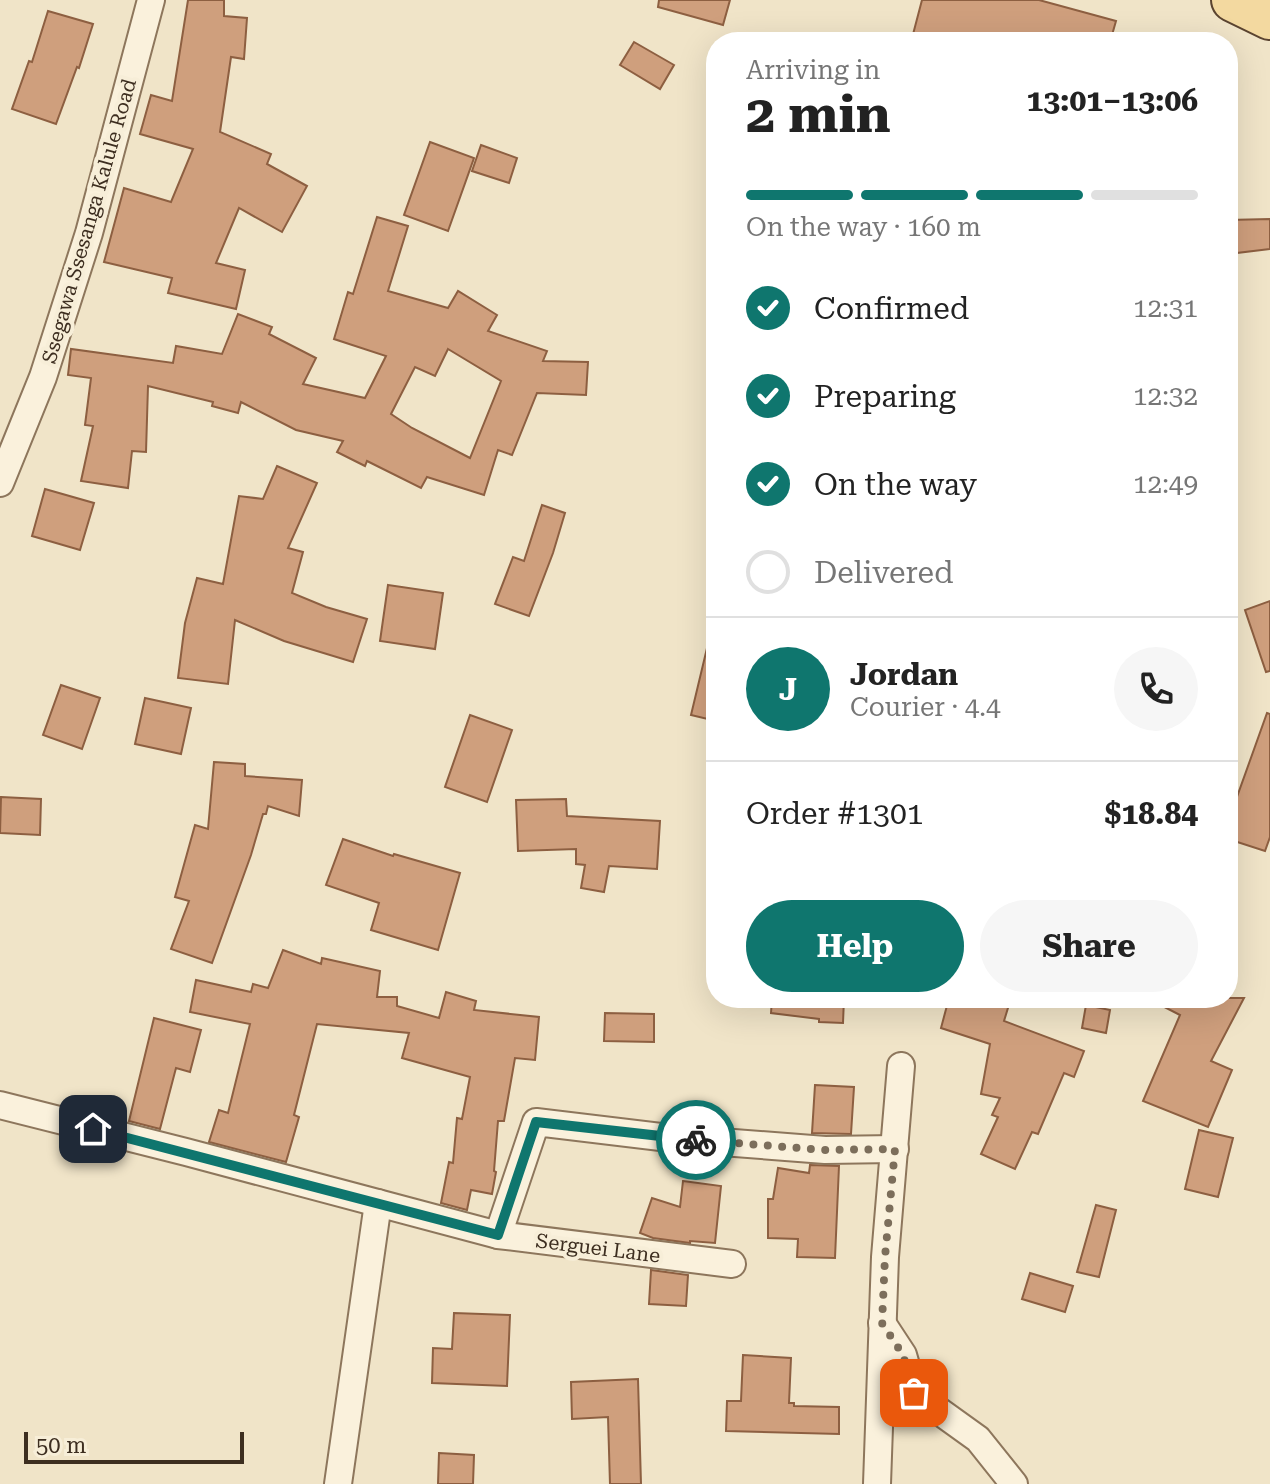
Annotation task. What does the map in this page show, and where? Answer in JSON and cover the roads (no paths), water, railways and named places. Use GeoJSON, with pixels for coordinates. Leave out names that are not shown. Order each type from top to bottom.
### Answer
{"type":"FeatureCollection","features":[{"type":"Feature","properties":{"kind":"main road"},"geometry":{"type":"LineString","coordinates":[[1233,0],[1270,18]]}},
{"type":"Feature","properties":{"kind":"street","name":"Ssegawa Ssesanga Kalule Road"},"geometry":{"type":"LineString","coordinates":[[0,483],[43,377],[85,248],[151,0]]}},
{"type":"Feature","properties":{"kind":"street"},"geometry":{"type":"LineString","coordinates":[[877,1484],[885,1257],[901,1066]]}},
{"type":"Feature","properties":{"kind":"street","name":"Serguei Lane"},"geometry":{"type":"LineString","coordinates":[[0,1105],[498,1235],[732,1264]]}},
{"type":"Feature","properties":{"kind":"street"},"geometry":{"type":"LineString","coordinates":[[498,1235],[536,1122],[669,1138],[825,1150],[895,1149]]}},
{"type":"Feature","properties":{"kind":"street"},"geometry":{"type":"LineString","coordinates":[[338,1484],[378,1203]]}},
{"type":"Feature","properties":{"kind":"street"},"geometry":{"type":"LineString","coordinates":[[882,1323],[903,1355],[914,1393],[978,1439],[1014,1484]]}}]}
